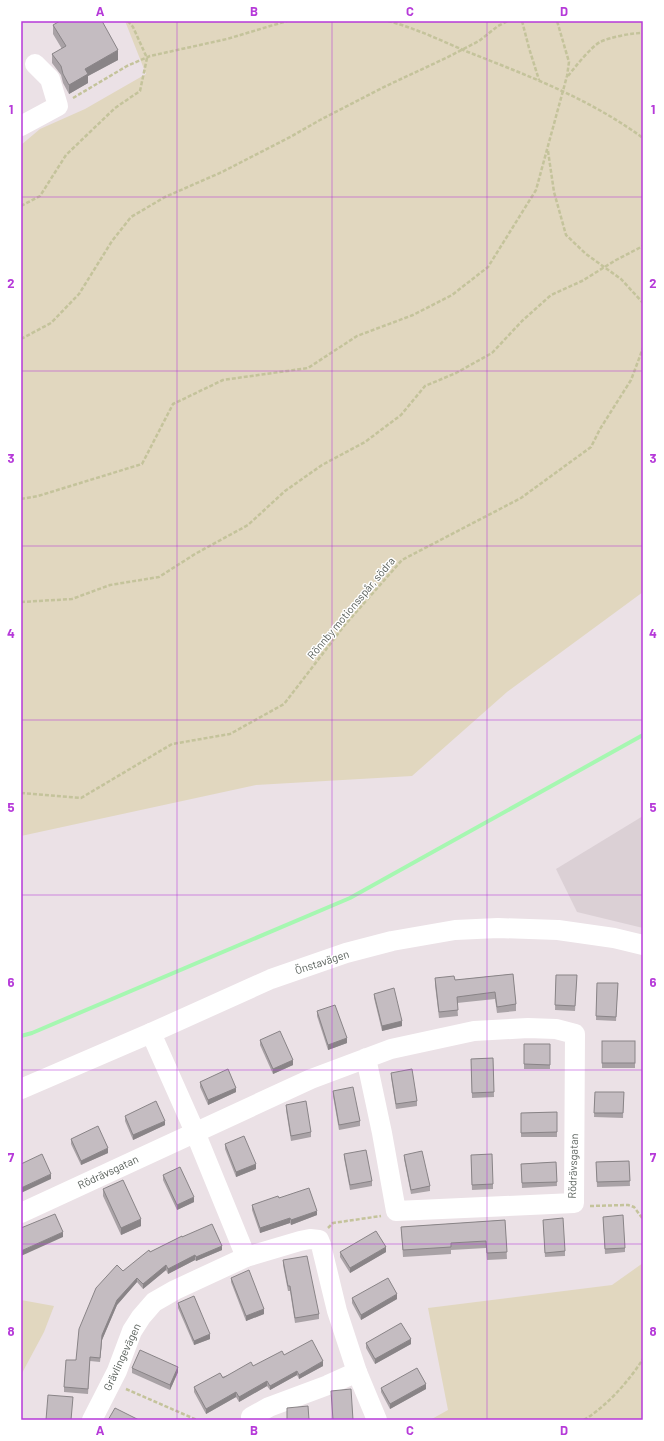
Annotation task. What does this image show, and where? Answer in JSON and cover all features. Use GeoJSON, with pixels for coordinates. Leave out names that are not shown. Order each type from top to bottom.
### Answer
{"type":"FeatureCollection","features":[{"type":"Feature","properties":{"kind":"street"},"geometry":{"type":"LineString","coordinates":[[21,126],[58,106],[50,79],[35,64]]}},
{"type":"Feature","properties":{"kind":"street","name":"Önstavägen"},"geometry":{"type":"LineString","coordinates":[[21,1089],[271,979],[346,953],[392,941],[455,930],[498,928],[558,930],[614,938],[643,945]]}},
{"type":"Feature","properties":{"kind":"street","name":"Rödrävsgatan"},"geometry":{"type":"LineString","coordinates":[[21,1213],[311,1080],[391,1049],[474,1031],[528,1028],[556,1029],[575,1034],[574,1203],[396,1211]]}},
{"type":"Feature","properties":{"kind":"street"},"geometry":{"type":"LineString","coordinates":[[151,1033],[195,1132],[246,1257]]}},
{"type":"Feature","properties":{"kind":"street"},"geometry":{"type":"LineString","coordinates":[[366,1058],[382,1133],[396,1211]]}},
{"type":"Feature","properties":{"kind":"street","name":"Grävlingevägen"},"geometry":{"type":"LineString","coordinates":[[92,1420],[111,1383],[132,1331],[141,1317],[154,1302],[175,1290],[246,1257],[300,1241],[310,1239],[319,1240]]}},
{"type":"Feature","properties":{"kind":"street"},"geometry":{"type":"LineString","coordinates":[[319,1240],[337,1311],[357,1372],[377,1420]]}},
{"type":"Feature","properties":{"kind":"street"},"geometry":{"type":"LineString","coordinates":[[251,1417],[269,1407],[328,1385],[357,1372]]}},
{"type":"Feature","properties":{"kind":"path"},"geometry":{"type":"LineString","coordinates":[[21,206],[40,196],[66,155],[115,108],[140,91],[147,58],[133,27],[128,21]]}},
{"type":"Feature","properties":{"kind":"path"},"geometry":{"type":"LineString","coordinates":[[58,106],[127,66],[147,58],[227,39],[287,21]]}},
{"type":"Feature","properties":{"kind":"path"},"geometry":{"type":"LineString","coordinates":[[388,21],[539,80],[586,102],[622,123],[643,138]]}},
{"type":"Feature","properties":{"kind":"path"},"geometry":{"type":"LineString","coordinates":[[21,339],[51,323],[79,294],[112,241],[131,217],[165,197],[222,172],[386,86],[462,50],[479,41],[498,26],[508,21]]}},
{"type":"Feature","properties":{"kind":"path"},"geometry":{"type":"LineString","coordinates":[[522,21],[539,80]]}},
{"type":"Feature","properties":{"kind":"path"},"geometry":{"type":"LineString","coordinates":[[21,499],[38,496],[142,464],[173,404],[223,380],[308,368],[357,336],[413,315],[452,295],[488,267],[536,190],[567,76],[569,62],[557,21]]}},
{"type":"Feature","properties":{"kind":"path"},"geometry":{"type":"LineString","coordinates":[[567,76],[578,62],[600,42],[631,34],[643,33]]}},
{"type":"Feature","properties":{"kind":"path"},"geometry":{"type":"LineString","coordinates":[[547,148],[554,192],[566,235],[586,254],[621,279],[643,303]]}},
{"type":"Feature","properties":{"kind":"path"},"geometry":{"type":"LineString","coordinates":[[21,602],[72,599],[110,585],[158,577],[195,554],[248,525],[285,491],[316,469],[365,442],[401,415],[425,386],[456,373],[492,353],[522,321],[551,295],[582,281],[643,246]]}},
{"type":"Feature","properties":{"kind":"path","name":"Rönnby motionsspår, södra"},"geometry":{"type":"LineString","coordinates":[[21,794],[81,798],[172,744],[230,734],[284,704],[344,626],[402,560],[521,498],[591,447],[600,429],[630,380],[643,348]]}},
{"type":"Feature","properties":{"kind":"path"},"geometry":{"type":"LineString","coordinates":[[574,1203],[583,1207],[628,1205],[634,1207],[643,1219]]}},
{"type":"Feature","properties":{"kind":"path"},"geometry":{"type":"LineString","coordinates":[[319,1240],[320,1234],[333,1223],[382,1216],[396,1211]]}},
{"type":"Feature","properties":{"kind":"path"},"geometry":{"type":"LineString","coordinates":[[584,1420],[607,1402],[626,1382],[643,1359]]}},
{"type":"Feature","properties":{"kind":"path"},"geometry":{"type":"LineString","coordinates":[[111,1383],[197,1420]]}},
{"type":"Feature","properties":{"kind":"shaded area"},"geometry":{"type":"Polygon","coordinates":[[[125,21],[643,21],[643,592],[507,692],[412,776],[256,785],[21,836],[21,145],[40,129],[85,109],[146,74],[125,21]]]}},
{"type":"Feature","properties":{"kind":"shaded area"},"geometry":{"type":"Polygon","coordinates":[[[643,816],[643,928],[577,912],[556,869],[643,816]]]}},
{"type":"Feature","properties":{"kind":"shaded area"},"geometry":{"type":"Polygon","coordinates":[[[643,1263],[643,1420],[430,1420],[448,1410],[428,1308],[612,1285],[643,1263]]]}},
{"type":"Feature","properties":{"kind":"shaded area"},"geometry":{"type":"Polygon","coordinates":[[[21,1300],[54,1306],[44,1332],[21,1375],[21,1300]]]}},
{"type":"Feature","properties":{"kind":"building"},"geometry":{"type":"Polygon","coordinates":[[[60,21],[102,21],[118,50],[85,69],[88,74],[69,85],[63,74],[61,66],[52,54],[66,46],[53,25],[60,21]]]}},
{"type":"Feature","properties":{"kind":"building"},"geometry":{"type":"Polygon","coordinates":[[[513,974],[516,1004],[497,1007],[495,992],[457,997],[458,1010],[439,1012],[435,978],[454,976],[455,980],[513,974]]]}},
{"type":"Feature","properties":{"kind":"building"},"geometry":{"type":"Polygon","coordinates":[[[556,975],[577,975],[575,1006],[555,1005],[556,975]]]}},
{"type":"Feature","properties":{"kind":"building"},"geometry":{"type":"Polygon","coordinates":[[[597,983],[618,983],[616,1017],[596,1016],[597,983]]]}},
{"type":"Feature","properties":{"kind":"building"},"geometry":{"type":"Polygon","coordinates":[[[394,988],[402,1021],[382,1026],[374,994],[394,988]]]}},
{"type":"Feature","properties":{"kind":"building"},"geometry":{"type":"Polygon","coordinates":[[[335,1005],[347,1038],[328,1045],[317,1011],[335,1005]]]}},
{"type":"Feature","properties":{"kind":"building"},"geometry":{"type":"Polygon","coordinates":[[[280,1031],[293,1060],[273,1069],[260,1040],[280,1031]]]}},
{"type":"Feature","properties":{"kind":"building"},"geometry":{"type":"Polygon","coordinates":[[[602,1041],[635,1041],[635,1063],[602,1063],[602,1041]]]}},
{"type":"Feature","properties":{"kind":"building"},"geometry":{"type":"Polygon","coordinates":[[[524,1044],[550,1044],[550,1065],[524,1064],[524,1044]]]}},
{"type":"Feature","properties":{"kind":"building"},"geometry":{"type":"Polygon","coordinates":[[[493,1058],[494,1092],[472,1093],[471,1059],[493,1058]]]}},
{"type":"Feature","properties":{"kind":"building"},"geometry":{"type":"Polygon","coordinates":[[[228,1069],[236,1088],[208,1100],[200,1082],[228,1069]]]}},
{"type":"Feature","properties":{"kind":"building"},"geometry":{"type":"Polygon","coordinates":[[[412,1069],[417,1101],[396,1104],[391,1073],[412,1069]]]}},
{"type":"Feature","properties":{"kind":"building"},"geometry":{"type":"Polygon","coordinates":[[[353,1087],[360,1121],[339,1125],[333,1091],[353,1087]]]}},
{"type":"Feature","properties":{"kind":"building"},"geometry":{"type":"Polygon","coordinates":[[[595,1092],[624,1092],[623,1113],[594,1113],[595,1092]]]}},
{"type":"Feature","properties":{"kind":"building"},"geometry":{"type":"Polygon","coordinates":[[[156,1101],[165,1121],[133,1135],[125,1116],[156,1101]]]}},
{"type":"Feature","properties":{"kind":"building"},"geometry":{"type":"Polygon","coordinates":[[[306,1101],[311,1132],[291,1136],[286,1105],[306,1101]]]}},
{"type":"Feature","properties":{"kind":"building"},"geometry":{"type":"Polygon","coordinates":[[[557,1112],[557,1132],[521,1133],[521,1113],[557,1112]]]}},
{"type":"Feature","properties":{"kind":"building"},"geometry":{"type":"Polygon","coordinates":[[[98,1126],[108,1148],[81,1161],[71,1139],[98,1126]]]}},
{"type":"Feature","properties":{"kind":"building"},"geometry":{"type":"Polygon","coordinates":[[[244,1136],[256,1164],[236,1172],[225,1144],[244,1136]]]}},
{"type":"Feature","properties":{"kind":"building"},"geometry":{"type":"Polygon","coordinates":[[[366,1150],[372,1181],[350,1185],[344,1154],[366,1150]]]}},
{"type":"Feature","properties":{"kind":"building"},"geometry":{"type":"Polygon","coordinates":[[[422,1151],[430,1186],[411,1190],[404,1155],[422,1151]]]}},
{"type":"Feature","properties":{"kind":"building"},"geometry":{"type":"Polygon","coordinates":[[[42,1154],[51,1174],[21,1188],[21,1164],[42,1154]]]}},
{"type":"Feature","properties":{"kind":"building"},"geometry":{"type":"Polygon","coordinates":[[[492,1154],[493,1184],[472,1185],[471,1155],[492,1154]]]}},
{"type":"Feature","properties":{"kind":"building"},"geometry":{"type":"Polygon","coordinates":[[[629,1161],[630,1181],[597,1182],[596,1162],[629,1161]]]}},
{"type":"Feature","properties":{"kind":"building"},"geometry":{"type":"Polygon","coordinates":[[[556,1162],[557,1182],[522,1183],[521,1164],[556,1162]]]}},
{"type":"Feature","properties":{"kind":"building"},"geometry":{"type":"Polygon","coordinates":[[[180,1167],[194,1197],[177,1205],[163,1175],[180,1167]]]}},
{"type":"Feature","properties":{"kind":"building"},"geometry":{"type":"Polygon","coordinates":[[[123,1180],[141,1219],[121,1228],[103,1189],[123,1180]]]}},
{"type":"Feature","properties":{"kind":"building"},"geometry":{"type":"Polygon","coordinates":[[[309,1188],[317,1211],[260,1228],[252,1205],[309,1188]]]}},
{"type":"Feature","properties":{"kind":"building"},"geometry":{"type":"Polygon","coordinates":[[[55,1214],[63,1232],[21,1251],[21,1228],[55,1214]]]}},
{"type":"Feature","properties":{"kind":"building"},"geometry":{"type":"Polygon","coordinates":[[[623,1215],[625,1248],[605,1249],[603,1217],[623,1215]]]}},
{"type":"Feature","properties":{"kind":"building"},"geometry":{"type":"Polygon","coordinates":[[[563,1218],[565,1251],[545,1253],[543,1220],[563,1218]]]}},
{"type":"Feature","properties":{"kind":"building"},"geometry":{"type":"Polygon","coordinates":[[[505,1220],[507,1252],[487,1253],[486,1241],[451,1243],[451,1247],[403,1250],[401,1227],[505,1220]]]}},
{"type":"Feature","properties":{"kind":"building"},"geometry":{"type":"Polygon","coordinates":[[[212,1224],[222,1246],[196,1257],[195,1255],[168,1269],[166,1265],[143,1284],[137,1278],[117,1300],[102,1335],[100,1358],[90,1357],[88,1389],[64,1387],[66,1360],[76,1360],[79,1329],[96,1288],[117,1265],[123,1271],[149,1250],[150,1252],[182,1236],[212,1224]]]}},
{"type":"Feature","properties":{"kind":"building"},"geometry":{"type":"Polygon","coordinates":[[[376,1231],[386,1247],[350,1268],[340,1252],[376,1231]]]}},
{"type":"Feature","properties":{"kind":"building"},"geometry":{"type":"Polygon","coordinates":[[[307,1256],[319,1314],[295,1318],[290,1286],[288,1286],[283,1260],[307,1256]]]}},
{"type":"Feature","properties":{"kind":"building"},"geometry":{"type":"Polygon","coordinates":[[[249,1270],[264,1309],[246,1316],[231,1278],[249,1270]]]}},
{"type":"Feature","properties":{"kind":"building"},"geometry":{"type":"Polygon","coordinates":[[[388,1278],[397,1294],[361,1315],[352,1298],[388,1278]]]}},
{"type":"Feature","properties":{"kind":"building"},"geometry":{"type":"Polygon","coordinates":[[[194,1296],[210,1334],[194,1341],[178,1303],[194,1296]]]}},
{"type":"Feature","properties":{"kind":"building"},"geometry":{"type":"Polygon","coordinates":[[[401,1323],[411,1339],[375,1359],[366,1343],[401,1323]]]}},
{"type":"Feature","properties":{"kind":"building"},"geometry":{"type":"Polygon","coordinates":[[[312,1340],[323,1361],[299,1375],[297,1371],[270,1386],[267,1381],[239,1397],[236,1392],[206,1409],[194,1387],[220,1373],[223,1378],[251,1362],[253,1366],[282,1351],[284,1355],[312,1340]]]}},
{"type":"Feature","properties":{"kind":"building"},"geometry":{"type":"Polygon","coordinates":[[[140,1350],[178,1367],[170,1385],[132,1368],[140,1350]]]}},
{"type":"Feature","properties":{"kind":"building"},"geometry":{"type":"Polygon","coordinates":[[[417,1368],[426,1384],[390,1404],[381,1388],[417,1368]]]}},
{"type":"Feature","properties":{"kind":"building"},"geometry":{"type":"Polygon","coordinates":[[[351,1389],[353,1420],[333,1420],[331,1391],[351,1389]]]}},
{"type":"Feature","properties":{"kind":"building"},"geometry":{"type":"Polygon","coordinates":[[[48,1395],[73,1397],[71,1420],[46,1420],[48,1395]]]}},
{"type":"Feature","properties":{"kind":"building"},"geometry":{"type":"Polygon","coordinates":[[[308,1406],[309,1420],[287,1420],[287,1408],[308,1406]]]}},
{"type":"Feature","properties":{"kind":"building"},"geometry":{"type":"Polygon","coordinates":[[[115,1408],[139,1420],[108,1420],[115,1408]]]}},
{"type":"Feature","properties":{"kind":"waterway"},"geometry":{"type":"LineString","coordinates":[[21,1036],[32,1033],[350,898],[643,735]]}}]}
